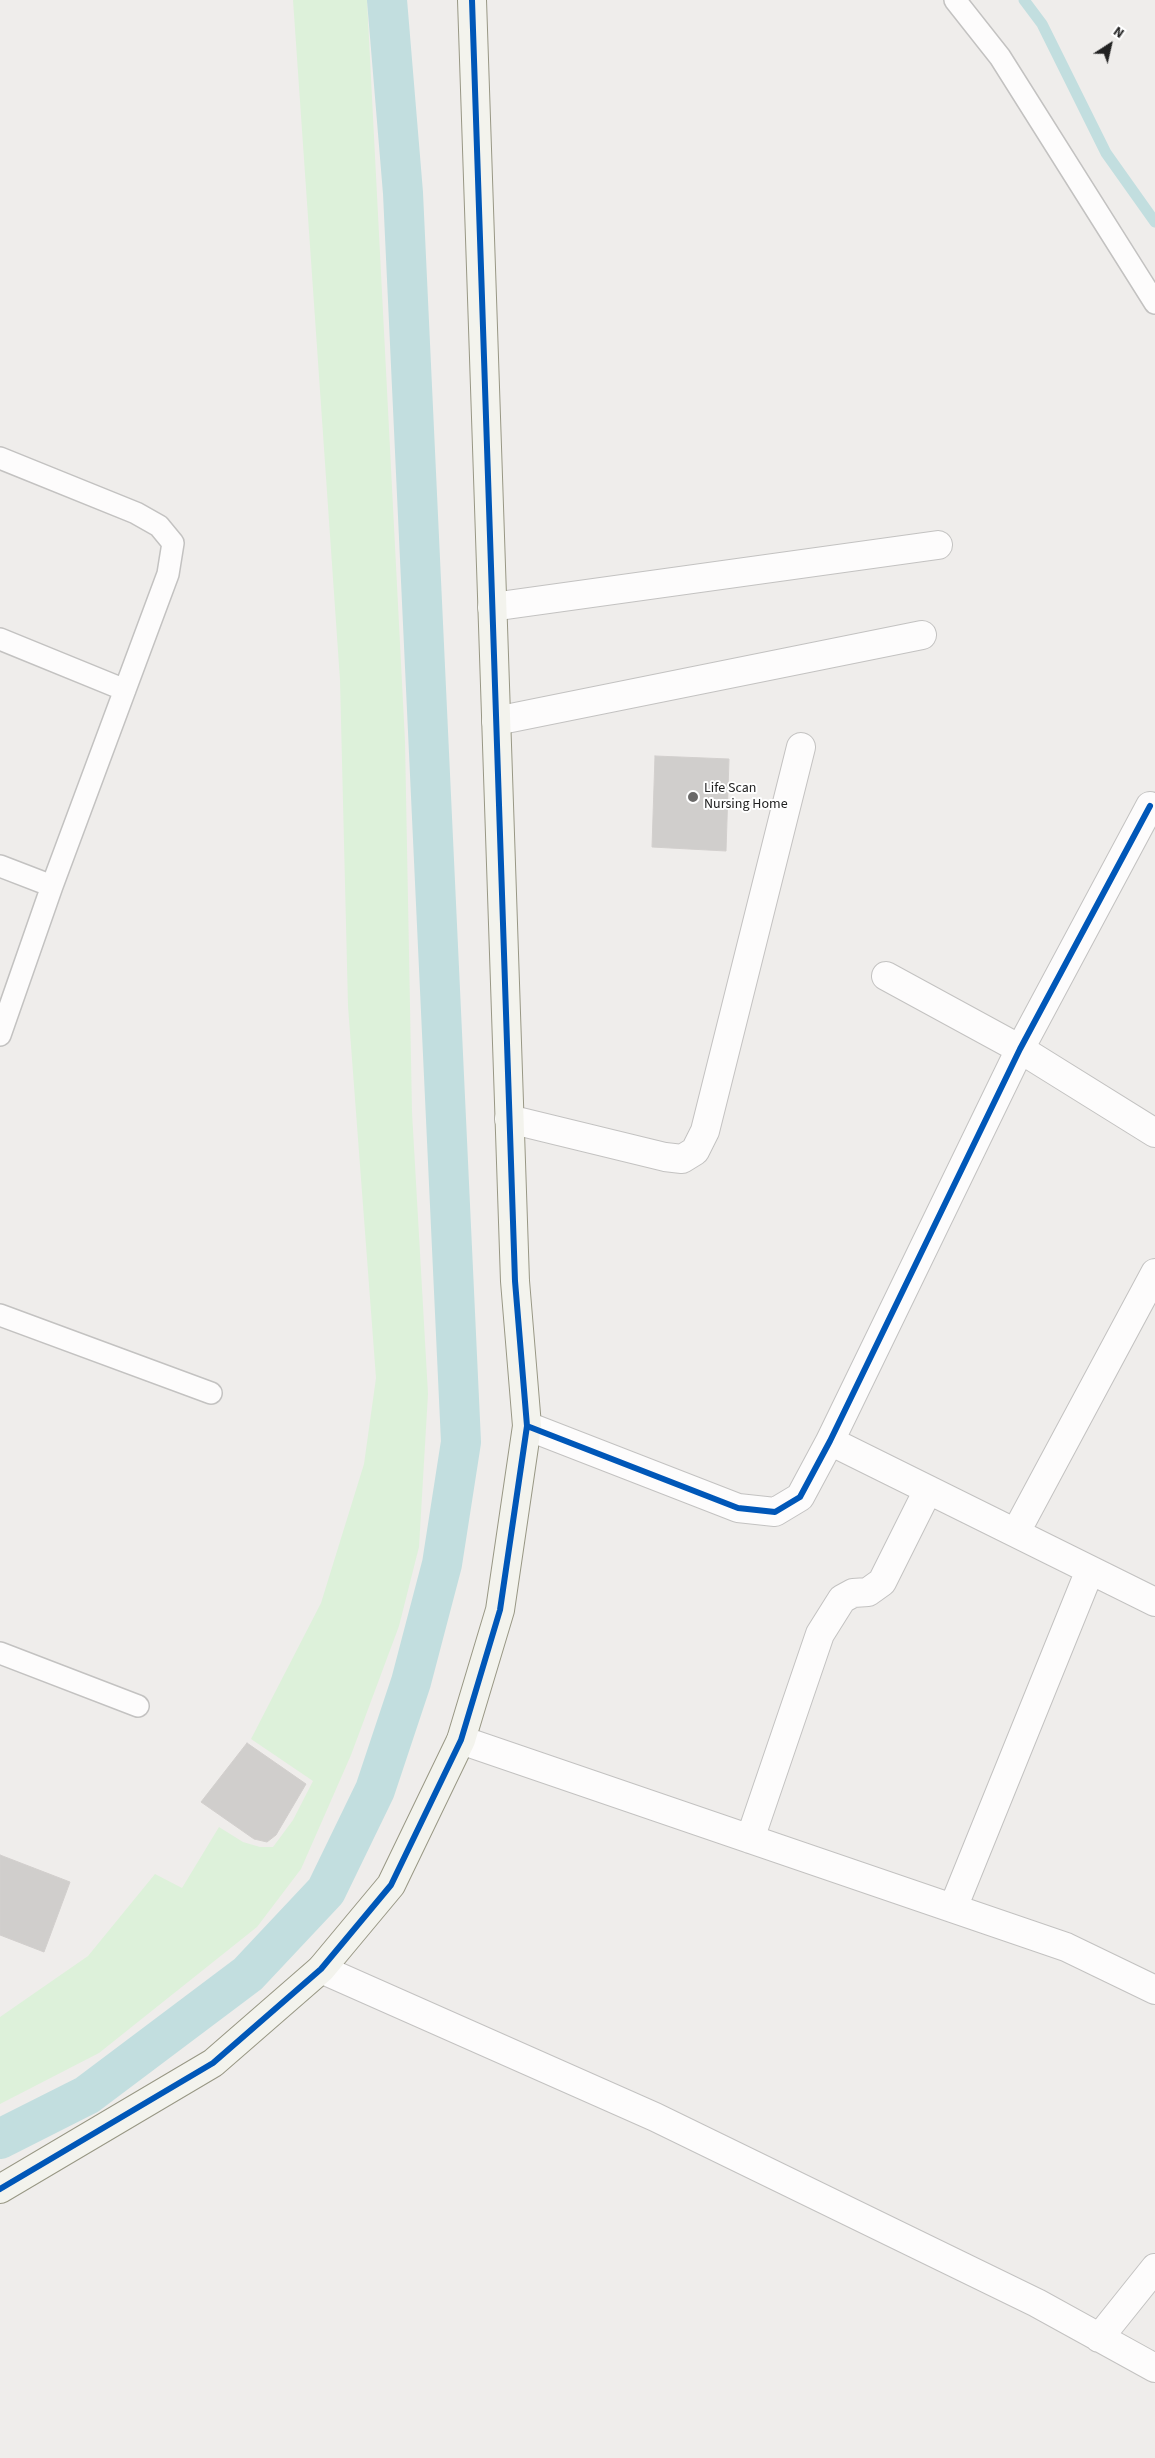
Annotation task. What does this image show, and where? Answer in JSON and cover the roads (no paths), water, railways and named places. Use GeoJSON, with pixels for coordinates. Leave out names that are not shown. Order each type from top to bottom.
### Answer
{"type":"FeatureCollection","features":[{"type":"Feature","properties":{"kind":"street"},"geometry":{"type":"LineString","coordinates":[[0,2189],[213,2063],[321,1969],[390,1885],[461,1740],[500,1610],[527,1426],[515,1281],[472,0]]}},
{"type":"Feature","properties":{"kind":"street"},"geometry":{"type":"LineString","coordinates":[[492,607],[938,545]]}},
{"type":"Feature","properties":{"kind":"street"},"geometry":{"type":"LineString","coordinates":[[496,721],[922,636]]}},
{"type":"Feature","properties":{"kind":"street"},"geometry":{"type":"LineString","coordinates":[[510,1119],[665,1157],[682,1159],[695,1151],[705,1131],[801,747]]}},
{"type":"Feature","properties":{"kind":"street"},"geometry":{"type":"LineString","coordinates":[[527,1426],[738,1508],[775,1512],[800,1497],[830,1441],[1020,1049],[1150,806]]}},
{"type":"Feature","properties":{"kind":"street"},"geometry":{"type":"LineString","coordinates":[[886,976],[1020,1049],[1155,1133]]}},
{"type":"Feature","properties":{"kind":"street"},"geometry":{"type":"LineString","coordinates":[[1016,1532],[1155,1273]]}},
{"type":"Feature","properties":{"kind":"street"},"geometry":{"type":"LineString","coordinates":[[830,1441],[1155,1602]]}},
{"type":"Feature","properties":{"kind":"street"},"geometry":{"type":"LineString","coordinates":[[750,1839],[820,1634],[842,1598],[853,1593],[868,1592],[882,1582],[928,1490]]}},
{"type":"Feature","properties":{"kind":"street"},"geometry":{"type":"LineString","coordinates":[[953,1908],[1090,1570]]}},
{"type":"Feature","properties":{"kind":"street"},"geometry":{"type":"LineString","coordinates":[[461,1740],[1066,1947],[1155,1990]]}},
{"type":"Feature","properties":{"kind":"street"},"geometry":{"type":"LineString","coordinates":[[321,1969],[655,2117],[1037,2303],[1155,2368]]}},
{"type":"Feature","properties":{"kind":"street"},"geometry":{"type":"LineString","coordinates":[[1099,2338],[1155,2268]]}},
{"type":"Feature","properties":{"kind":"lane"},"geometry":{"type":"LineString","coordinates":[[955,0],[1000,57],[1155,303]]}},
{"type":"Feature","properties":{"kind":"lane"},"geometry":{"type":"LineString","coordinates":[[0,458],[136,513],[159,526],[173,543],[168,574],[52,886],[0,1035]]}},
{"type":"Feature","properties":{"kind":"lane"},"geometry":{"type":"LineString","coordinates":[[0,639],[125,690]]}},
{"type":"Feature","properties":{"kind":"lane"},"geometry":{"type":"LineString","coordinates":[[0,866],[52,886]]}},
{"type":"Feature","properties":{"kind":"lane"},"geometry":{"type":"LineString","coordinates":[[0,1315],[211,1393]]}},
{"type":"Feature","properties":{"kind":"lane"},"geometry":{"type":"LineString","coordinates":[[0,1653],[138,1706]]}},
{"type":"Feature","properties":{"kind":"waterway"},"geometry":{"type":"LineString","coordinates":[[0,2139],[87,2095],[248,1974],[326,1891],[375,1790],[411,1682],[442,1564],[461,1442],[403,193],[387,0]]}},
{"type":"Feature","properties":{"kind":"waterway"},"geometry":{"type":"LineString","coordinates":[[1024,0],[1042,24],[1106,153],[1155,222]]}},
{"type":"Feature","properties":{"kind":"place","name":"Life Scan Nursing Home"},"geometry":{"type":"Point","coordinates":[693,797]}}]}
